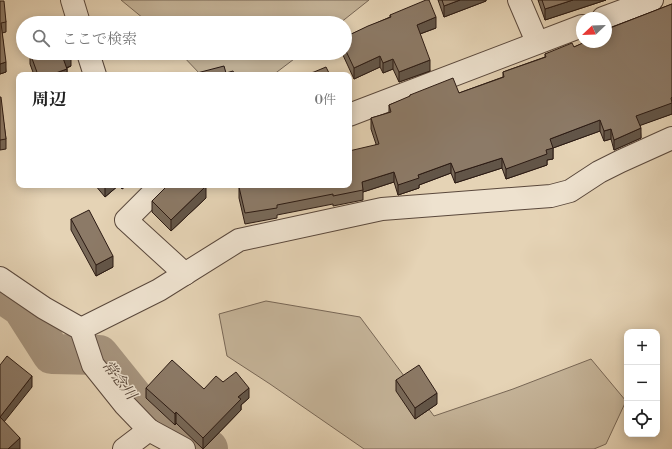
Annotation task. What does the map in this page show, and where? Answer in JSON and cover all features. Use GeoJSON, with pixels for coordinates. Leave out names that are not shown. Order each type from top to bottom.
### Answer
{"type":"FeatureCollection","features":[{"type":"Feature","properties":{"kind":"street"},"geometry":{"type":"LineString","coordinates":[[72,0],[77,16]]}},
{"type":"Feature","properties":{"kind":"street"},"geometry":{"type":"LineString","coordinates":[[519,0],[537,42]]}},
{"type":"Feature","properties":{"kind":"street"},"geometry":{"type":"LineString","coordinates":[[612,15],[652,0]]}},
{"type":"Feature","properties":{"kind":"street"},"geometry":{"type":"LineString","coordinates":[[352,114],[576,28]]}},
{"type":"Feature","properties":{"kind":"street"},"geometry":{"type":"LineString","coordinates":[[90,60],[94,72]]}},
{"type":"Feature","properties":{"kind":"street"},"geometry":{"type":"LineString","coordinates":[[81,330],[160,290],[239,240],[375,210],[551,196],[570,191],[599,172],[672,138]]}},
{"type":"Feature","properties":{"kind":"street"},"geometry":{"type":"LineString","coordinates":[[157,188],[126,220],[185,274]]}},
{"type":"Feature","properties":{"kind":"street"},"geometry":{"type":"LineString","coordinates":[[0,278],[44,308],[81,330],[93,365],[125,405],[149,430],[184,449]]}},
{"type":"Feature","properties":{"kind":"street"},"geometry":{"type":"LineString","coordinates":[[124,449],[149,430]]}},
{"type":"Feature","properties":{"kind":"shaded area"},"geometry":{"type":"Polygon","coordinates":[[[121,0],[369,0],[349,16],[140,16],[121,0]]]}},
{"type":"Feature","properties":{"kind":"shaded area"},"geometry":{"type":"Polygon","coordinates":[[[187,60],[293,60],[277,72],[198,72],[187,60]]]}},
{"type":"Feature","properties":{"kind":"shaded area"},"geometry":{"type":"Polygon","coordinates":[[[266,301],[360,317],[434,416],[513,389],[591,359],[624,399],[624,405],[606,444],[594,449],[364,449],[227,356],[219,314],[266,301]]]}},
{"type":"Feature","properties":{"kind":"building"},"geometry":{"type":"Polygon","coordinates":[[[429,0],[436,17],[417,25],[430,60],[399,72],[393,59],[383,63],[380,56],[354,68],[350,60],[352,60],[352,34],[391,17],[390,15],[429,0]]]}},
{"type":"Feature","properties":{"kind":"building"},"geometry":{"type":"Polygon","coordinates":[[[442,0],[460,0],[444,6],[442,0]]]}},
{"type":"Feature","properties":{"kind":"building"},"geometry":{"type":"Polygon","coordinates":[[[542,0],[573,0],[545,9],[542,0]]]}},
{"type":"Feature","properties":{"kind":"building"},"geometry":{"type":"Polygon","coordinates":[[[0,1],[4,1],[6,22],[1,23],[6,62],[0,64],[0,1]]]}},
{"type":"Feature","properties":{"kind":"building"},"geometry":{"type":"Polygon","coordinates":[[[672,4],[672,103],[636,116],[641,128],[614,140],[611,129],[604,131],[600,120],[550,139],[553,148],[546,150],[547,154],[506,169],[502,158],[455,173],[451,163],[418,175],[419,178],[398,185],[394,172],[362,182],[363,190],[333,196],[333,194],[277,205],[277,208],[245,213],[239,188],[352,188],[352,150],[379,144],[371,118],[391,112],[389,105],[453,78],[459,93],[504,77],[503,72],[546,57],[545,54],[572,43],[574,47],[612,48],[612,27],[672,4]]]}},
{"type":"Feature","properties":{"kind":"building"},"geometry":{"type":"Polygon","coordinates":[[[33,60],[64,60],[67,69],[58,72],[37,72],[33,60]]]}},
{"type":"Feature","properties":{"kind":"building"},"geometry":{"type":"Polygon","coordinates":[[[224,66],[226,72],[201,72],[224,66]]]}},
{"type":"Feature","properties":{"kind":"building"},"geometry":{"type":"Polygon","coordinates":[[[326,67],[328,72],[314,72],[326,67]]]}},
{"type":"Feature","properties":{"kind":"building"},"geometry":{"type":"Polygon","coordinates":[[[0,97],[6,139],[0,140],[0,97]]]}},
{"type":"Feature","properties":{"kind":"building"},"geometry":{"type":"Polygon","coordinates":[[[165,188],[204,188],[171,220],[152,201],[165,188]]]}},
{"type":"Feature","properties":{"kind":"building"},"geometry":{"type":"Polygon","coordinates":[[[89,210],[113,256],[96,265],[71,219],[89,210]]]}},
{"type":"Feature","properties":{"kind":"building"},"geometry":{"type":"Polygon","coordinates":[[[7,356],[32,376],[0,417],[0,365],[7,356]]]}},
{"type":"Feature","properties":{"kind":"building"},"geometry":{"type":"Polygon","coordinates":[[[172,360],[204,389],[216,376],[223,382],[236,372],[249,388],[238,397],[241,399],[203,438],[176,412],[175,414],[146,388],[172,360]]]}},
{"type":"Feature","properties":{"kind":"building"},"geometry":{"type":"Polygon","coordinates":[[[419,365],[437,393],[415,408],[396,380],[419,365]]]}},
{"type":"Feature","properties":{"kind":"building"},"geometry":{"type":"Polygon","coordinates":[[[0,417],[20,438],[8,449],[0,449],[0,417]]]}},
{"type":"Feature","properties":{"kind":"waterway","name":"常念川"},"geometry":{"type":"LineString","coordinates":[[0,292],[22,307],[52,354],[99,355],[140,406],[156,420],[208,449]]}}]}
